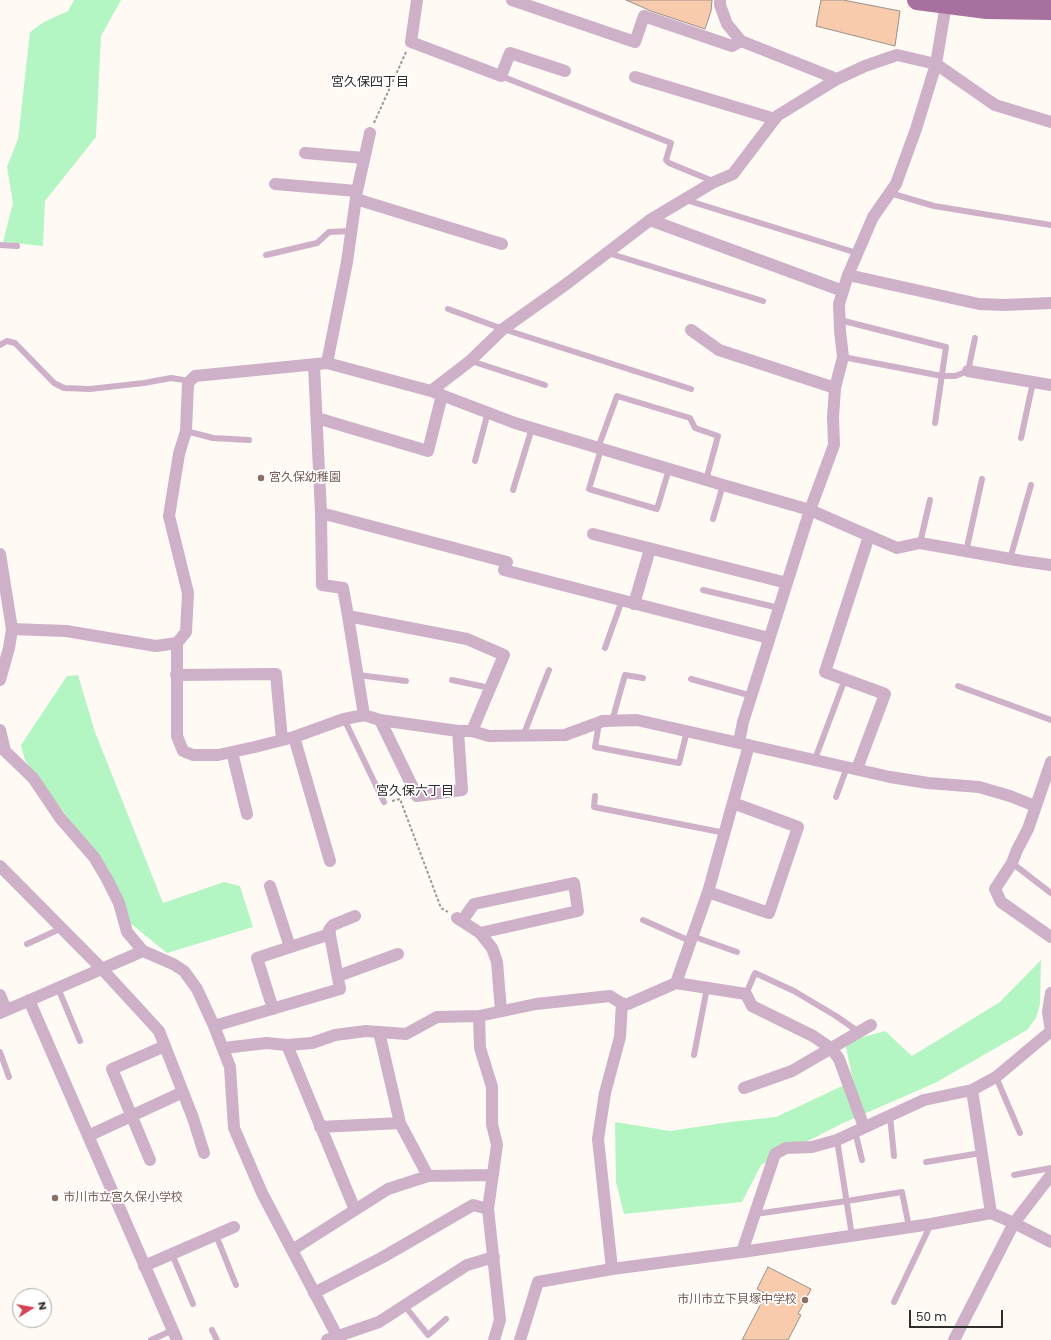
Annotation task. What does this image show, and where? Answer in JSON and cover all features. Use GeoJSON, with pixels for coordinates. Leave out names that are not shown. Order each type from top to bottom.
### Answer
{"type":"FeatureCollection","features":[{"type":"Feature","properties":{"kind":"main road"},"geometry":{"type":"LineString","coordinates":[[916,0],[987,8],[1051,10]]}},
{"type":"Feature","properties":{"kind":"street"},"geometry":{"type":"LineString","coordinates":[[417,0],[411,42],[501,76],[510,53],[565,71]]}},
{"type":"Feature","properties":{"kind":"street"},"geometry":{"type":"LineString","coordinates":[[512,0],[635,42],[644,16],[732,46],[741,41]]}},
{"type":"Feature","properties":{"kind":"street"},"geometry":{"type":"LineString","coordinates":[[720,0],[720,6],[727,24],[741,41],[837,79]]}},
{"type":"Feature","properties":{"kind":"street"},"geometry":{"type":"LineString","coordinates":[[676,983],[708,892],[733,803],[744,743],[744,722],[810,510],[834,445],[833,417],[835,388],[843,357],[839,304],[848,275],[873,217],[896,184],[916,129],[936,64],[946,4]]}},
{"type":"Feature","properties":{"kind":"street"},"geometry":{"type":"LineString","coordinates":[[317,418],[428,451],[436,393],[503,329],[650,220],[715,182],[733,174],[777,116],[837,79],[865,66],[897,56],[936,64],[995,105],[1051,122]]}},
{"type":"Feature","properties":{"kind":"street"},"geometry":{"type":"LineString","coordinates":[[635,77],[775,119]]}},
{"type":"Feature","properties":{"kind":"street"},"geometry":{"type":"LineString","coordinates":[[364,715],[343,588],[322,585],[317,418],[321,364],[347,262],[356,195],[370,133]]}},
{"type":"Feature","properties":{"kind":"street"},"geometry":{"type":"LineString","coordinates":[[305,153],[364,158]]}},
{"type":"Feature","properties":{"kind":"street"},"geometry":{"type":"LineString","coordinates":[[275,184],[356,195],[502,244]]}},
{"type":"Feature","properties":{"kind":"street"},"geometry":{"type":"LineString","coordinates":[[650,220],[843,290]]}},
{"type":"Feature","properties":{"kind":"street"},"geometry":{"type":"LineString","coordinates":[[848,275],[979,304],[1004,306],[1051,303]]}},
{"type":"Feature","properties":{"kind":"street"},"geometry":{"type":"LineString","coordinates":[[690,330],[719,350],[835,388]]}},
{"type":"Feature","properties":{"kind":"street"},"geometry":{"type":"LineString","coordinates":[[1035,806],[1010,796],[979,787],[928,783],[890,777],[637,720],[599,723],[565,735],[489,736],[472,731],[458,731],[380,720],[364,715],[344,719],[288,739],[218,755],[193,755],[183,751],[177,736],[177,643],[186,632],[188,594],[169,516],[179,454],[186,431],[188,383],[195,376],[321,364],[436,393],[532,428],[810,510],[897,548],[920,543],[966,552],[1051,565]]}},
{"type":"Feature","properties":{"kind":"street"},"geometry":{"type":"LineString","coordinates":[[968,372],[1051,385]]}},
{"type":"Feature","properties":{"kind":"street"},"geometry":{"type":"LineString","coordinates":[[321,513],[507,562],[504,570],[770,638]]}},
{"type":"Feature","properties":{"kind":"street"},"geometry":{"type":"LineString","coordinates":[[593,534],[787,583]]}},
{"type":"Feature","properties":{"kind":"street"},"geometry":{"type":"LineString","coordinates":[[852,768],[885,694],[825,672],[869,536]]}},
{"type":"Feature","properties":{"kind":"street"},"geometry":{"type":"LineString","coordinates":[[634,604],[650,549]]}},
{"type":"Feature","properties":{"kind":"street"},"geometry":{"type":"LineString","coordinates":[[0,554],[12,629],[9,648],[0,680]]}},
{"type":"Feature","properties":{"kind":"street"},"geometry":{"type":"LineString","coordinates":[[348,616],[468,639],[504,655],[472,731]]}},
{"type":"Feature","properties":{"kind":"street"},"geometry":{"type":"LineString","coordinates":[[12,629],[66,631],[156,646],[177,643]]}},
{"type":"Feature","properties":{"kind":"street"},"geometry":{"type":"LineString","coordinates":[[176,675],[276,674],[288,739],[330,861]]}},
{"type":"Feature","properties":{"kind":"street"},"geometry":{"type":"LineString","coordinates":[[380,720],[416,796],[462,790],[458,731]]}},
{"type":"Feature","properties":{"kind":"street"},"geometry":{"type":"LineString","coordinates":[[0,730],[5,751],[33,778],[60,818],[94,858],[108,879],[119,903],[127,932],[143,951],[173,964],[184,971],[197,989],[224,1048],[230,1067],[234,1128],[262,1193],[334,1330],[333,1339],[379,1322],[467,1265],[494,1257]]}},
{"type":"Feature","properties":{"kind":"street"},"geometry":{"type":"LineString","coordinates":[[232,752],[247,814]]}},
{"type":"Feature","properties":{"kind":"street"},"geometry":{"type":"LineString","coordinates":[[1051,762],[1028,829],[1012,863],[995,889],[1001,902],[1051,936]]}},
{"type":"Feature","properties":{"kind":"street"},"geometry":{"type":"LineString","coordinates":[[708,892],[769,912],[798,827],[733,803]]}},
{"type":"Feature","properties":{"kind":"street"},"geometry":{"type":"LineString","coordinates":[[0,866],[102,969],[159,1031],[193,1118],[204,1153]]}},
{"type":"Feature","properties":{"kind":"street"},"geometry":{"type":"LineString","coordinates":[[480,933],[578,911],[574,883],[474,904],[460,920],[480,933],[492,948],[497,962],[501,1011]]}},
{"type":"Feature","properties":{"kind":"street"},"geometry":{"type":"LineString","coordinates":[[270,886],[290,947]]}},
{"type":"Feature","properties":{"kind":"street"},"geometry":{"type":"LineString","coordinates":[[214,1026],[340,989],[329,930],[333,925],[355,916]]}},
{"type":"Feature","properties":{"kind":"street"},"geometry":{"type":"LineString","coordinates":[[273,1009],[257,958],[330,934]]}},
{"type":"Feature","properties":{"kind":"street"},"geometry":{"type":"LineString","coordinates":[[0,995],[3,1012],[143,951]]}},
{"type":"Feature","properties":{"kind":"street"},"geometry":{"type":"LineString","coordinates":[[338,976],[398,954]]}},
{"type":"Feature","properties":{"kind":"street"},"geometry":{"type":"LineString","coordinates":[[224,1048],[266,1043],[286,1045],[312,1043],[335,1035],[366,1031],[406,1034],[437,1016],[479,1016],[536,1004],[610,996],[622,1003],[628,1004],[676,983],[746,994],[752,1006],[813,1036],[830,1048],[839,1059],[860,1129]]}},
{"type":"Feature","properties":{"kind":"street"},"geometry":{"type":"LineString","coordinates":[[742,1252],[775,1154],[786,1148],[812,1147],[837,1140],[924,1100],[972,1090],[996,1077],[1051,1031],[1048,1012],[1051,993]]}},
{"type":"Feature","properties":{"kind":"street"},"geometry":{"type":"LineString","coordinates":[[29,1000],[175,1335]]}},
{"type":"Feature","properties":{"kind":"street"},"geometry":{"type":"LineString","coordinates":[[612,1269],[598,1140],[605,1093],[620,1037],[622,1003]]}},
{"type":"Feature","properties":{"kind":"street"},"geometry":{"type":"LineString","coordinates":[[479,1016],[480,1048],[492,1087],[492,1124],[497,1145],[488,1209],[500,1320],[494,1340]]}},
{"type":"Feature","properties":{"kind":"street"},"geometry":{"type":"LineString","coordinates":[[744,1088],[792,1071],[871,1025]]}},
{"type":"Feature","properties":{"kind":"street"},"geometry":{"type":"LineString","coordinates":[[380,1032],[400,1123],[428,1176]]}},
{"type":"Feature","properties":{"kind":"street"},"geometry":{"type":"LineString","coordinates":[[286,1045],[355,1210]]}},
{"type":"Feature","properties":{"kind":"street"},"geometry":{"type":"LineString","coordinates":[[150,1160],[112,1069],[165,1046]]}},
{"type":"Feature","properties":{"kind":"street"},"geometry":{"type":"LineString","coordinates":[[972,1090],[990,1213]]}},
{"type":"Feature","properties":{"kind":"street"},"geometry":{"type":"LineString","coordinates":[[88,1136],[183,1092]]}},
{"type":"Feature","properties":{"kind":"street"},"geometry":{"type":"LineString","coordinates":[[320,1127],[400,1123]]}},
{"type":"Feature","properties":{"kind":"street"},"geometry":{"type":"LineString","coordinates":[[292,1250],[388,1189],[428,1176],[492,1175]]}},
{"type":"Feature","properties":{"kind":"street"},"geometry":{"type":"LineString","coordinates":[[954,1340],[1014,1223],[1051,1175]]}},
{"type":"Feature","properties":{"kind":"street"},"geometry":{"type":"LineString","coordinates":[[314,1293],[383,1257],[473,1205],[488,1209]]}},
{"type":"Feature","properties":{"kind":"street"},"geometry":{"type":"LineString","coordinates":[[520,1340],[538,1282],[612,1269],[852,1236],[990,1213],[1014,1223],[1051,1242]]}},
{"type":"Feature","properties":{"kind":"street"},"geometry":{"type":"LineString","coordinates":[[144,1266],[234,1227]]}},
{"type":"Feature","properties":{"kind":"lane"},"geometry":{"type":"LineString","coordinates":[[501,76],[671,143],[666,160],[669,163],[715,182]]}},
{"type":"Feature","properties":{"kind":"lane"},"geometry":{"type":"LineString","coordinates":[[890,193],[934,206],[1051,225]]}},
{"type":"Feature","properties":{"kind":"lane"},"geometry":{"type":"LineString","coordinates":[[684,200],[858,253]]}},
{"type":"Feature","properties":{"kind":"lane"},"geometry":{"type":"LineString","coordinates":[[266,255],[316,243],[329,232],[351,231]]}},
{"type":"Feature","properties":{"kind":"lane"},"geometry":{"type":"LineString","coordinates":[[0,245],[17,246]]}},
{"type":"Feature","properties":{"kind":"lane"},"geometry":{"type":"LineString","coordinates":[[608,252],[763,301]]}},
{"type":"Feature","properties":{"kind":"lane"},"geometry":{"type":"LineString","coordinates":[[448,309],[503,329],[691,389]]}},
{"type":"Feature","properties":{"kind":"lane"},"geometry":{"type":"LineString","coordinates":[[840,320],[946,347],[935,423]]}},
{"type":"Feature","properties":{"kind":"lane"},"geometry":{"type":"LineString","coordinates":[[843,357],[942,376],[955,376],[968,372],[975,338]]}},
{"type":"Feature","properties":{"kind":"lane"},"geometry":{"type":"LineString","coordinates":[[0,345],[8,340],[15,343],[54,383],[64,388],[90,389],[144,383],[171,378],[190,381]]}},
{"type":"Feature","properties":{"kind":"lane"},"geometry":{"type":"LineString","coordinates":[[470,361],[545,385]]}},
{"type":"Feature","properties":{"kind":"lane"},"geometry":{"type":"LineString","coordinates":[[1021,438],[1033,382]]}},
{"type":"Feature","properties":{"kind":"lane"},"geometry":{"type":"LineString","coordinates":[[669,469],[657,509],[589,489],[599,448],[617,396],[690,418],[695,428],[718,436],[706,480]]}},
{"type":"Feature","properties":{"kind":"lane"},"geometry":{"type":"LineString","coordinates":[[475,461],[488,412]]}},
{"type":"Feature","properties":{"kind":"lane"},"geometry":{"type":"LineString","coordinates":[[513,490],[532,428]]}},
{"type":"Feature","properties":{"kind":"lane"},"geometry":{"type":"LineString","coordinates":[[186,431],[213,438],[249,440]]}},
{"type":"Feature","properties":{"kind":"lane"},"geometry":{"type":"LineString","coordinates":[[966,552],[982,479]]}},
{"type":"Feature","properties":{"kind":"lane"},"geometry":{"type":"LineString","coordinates":[[713,519],[723,485]]}},
{"type":"Feature","properties":{"kind":"lane"},"geometry":{"type":"LineString","coordinates":[[1010,559],[1031,485]]}},
{"type":"Feature","properties":{"kind":"lane"},"geometry":{"type":"LineString","coordinates":[[920,543],[930,500]]}},
{"type":"Feature","properties":{"kind":"lane"},"geometry":{"type":"LineString","coordinates":[[703,590],[779,608]]}},
{"type":"Feature","properties":{"kind":"lane"},"geometry":{"type":"LineString","coordinates":[[605,648],[622,600]]}},
{"type":"Feature","properties":{"kind":"lane"},"geometry":{"type":"LineString","coordinates":[[523,736],[549,670]]}},
{"type":"Feature","properties":{"kind":"lane"},"geometry":{"type":"LineString","coordinates":[[358,675],[406,681]]}},
{"type":"Feature","properties":{"kind":"lane"},"geometry":{"type":"LineString","coordinates":[[612,721],[625,675],[643,678]]}},
{"type":"Feature","properties":{"kind":"lane"},"geometry":{"type":"LineString","coordinates":[[815,759],[845,679]]}},
{"type":"Feature","properties":{"kind":"lane"},"geometry":{"type":"LineString","coordinates":[[452,680],[490,688]]}},
{"type":"Feature","properties":{"kind":"lane"},"geometry":{"type":"LineString","coordinates":[[691,680],[752,696]]}},
{"type":"Feature","properties":{"kind":"lane"},"geometry":{"type":"LineString","coordinates":[[958,686],[1051,720]]}},
{"type":"Feature","properties":{"kind":"lane"},"geometry":{"type":"LineString","coordinates":[[344,719],[384,802]]}},
{"type":"Feature","properties":{"kind":"lane"},"geometry":{"type":"LineString","coordinates":[[599,723],[595,748],[679,763],[687,731]]}},
{"type":"Feature","properties":{"kind":"lane"},"geometry":{"type":"LineString","coordinates":[[836,797],[852,768]]}},
{"type":"Feature","properties":{"kind":"lane"},"geometry":{"type":"LineString","coordinates":[[595,796],[594,807],[725,833]]}},
{"type":"Feature","properties":{"kind":"lane"},"geometry":{"type":"LineString","coordinates":[[1012,863],[1051,893]]}},
{"type":"Feature","properties":{"kind":"lane"},"geometry":{"type":"LineString","coordinates":[[643,920],[691,939],[737,952]]}},
{"type":"Feature","properties":{"kind":"lane"},"geometry":{"type":"LineString","coordinates":[[27,944],[62,928]]}},
{"type":"Feature","properties":{"kind":"lane"},"geometry":{"type":"LineString","coordinates":[[746,994],[755,973],[794,991],[836,1016],[859,1032]]}},
{"type":"Feature","properties":{"kind":"lane"},"geometry":{"type":"LineString","coordinates":[[58,988],[80,1041]]}},
{"type":"Feature","properties":{"kind":"lane"},"geometry":{"type":"LineString","coordinates":[[694,1055],[707,988]]}},
{"type":"Feature","properties":{"kind":"lane"},"geometry":{"type":"LineString","coordinates":[[0,1052],[9,1077]]}},
{"type":"Feature","properties":{"kind":"lane"},"geometry":{"type":"LineString","coordinates":[[996,1077],[1020,1133]]}},
{"type":"Feature","properties":{"kind":"lane"},"geometry":{"type":"LineString","coordinates":[[890,1116],[894,1156]]}},
{"type":"Feature","properties":{"kind":"lane"},"geometry":{"type":"LineString","coordinates":[[860,1129],[862,1160]]}},
{"type":"Feature","properties":{"kind":"lane"},"geometry":{"type":"LineString","coordinates":[[837,1140],[852,1236]]}},
{"type":"Feature","properties":{"kind":"lane"},"geometry":{"type":"LineString","coordinates":[[926,1162],[981,1153]]}},
{"type":"Feature","properties":{"kind":"lane"},"geometry":{"type":"LineString","coordinates":[[1014,1175],[1051,1168]]}},
{"type":"Feature","properties":{"kind":"lane"},"geometry":{"type":"LineString","coordinates":[[755,1214],[902,1192],[909,1227]]}},
{"type":"Feature","properties":{"kind":"lane"},"geometry":{"type":"LineString","coordinates":[[894,1302],[930,1224]]}},
{"type":"Feature","properties":{"kind":"lane"},"geometry":{"type":"LineString","coordinates":[[216,1235],[236,1285]]}},
{"type":"Feature","properties":{"kind":"lane"},"geometry":{"type":"LineString","coordinates":[[172,1254],[193,1304]]}},
{"type":"Feature","properties":{"kind":"lane"},"geometry":{"type":"LineString","coordinates":[[404,1306],[428,1334],[446,1319]]}},
{"type":"Feature","properties":{"kind":"lane"},"geometry":{"type":"LineString","coordinates":[[212,1330],[217,1340]]}},
{"type":"Feature","properties":{"kind":"lane"},"geometry":{"type":"LineString","coordinates":[[151,1340],[175,1335]]}},
{"type":"Feature","properties":{"kind":"path"},"geometry":{"type":"LineString","coordinates":[[370,133],[411,42]]}},
{"type":"Feature","properties":{"kind":"path"},"geometry":{"type":"LineString","coordinates":[[384,802],[400,799],[441,908],[460,920]]}},
{"type":"Feature","properties":{"kind":"green space"},"geometry":{"type":"Polygon","coordinates":[[[74,0],[121,0],[101,36],[96,137],[45,201],[43,246],[3,242],[13,203],[7,167],[18,139],[30,32],[44,22],[68,11],[74,0]]]}},
{"type":"Feature","properties":{"kind":"green space"},"geometry":{"type":"Polygon","coordinates":[[[78,675],[95,732],[163,903],[224,882],[240,886],[253,927],[167,953],[130,923],[117,889],[65,814],[25,760],[21,745],[67,676],[78,675]]]}},
{"type":"Feature","properties":{"kind":"green space"},"geometry":{"type":"Polygon","coordinates":[[[1041,960],[1040,1004],[1036,1018],[1027,1030],[937,1082],[841,1124],[761,1165],[742,1202],[624,1214],[616,1182],[615,1122],[670,1131],[776,1117],[853,1081],[845,1042],[885,1031],[912,1056],[1000,1002],[1041,960]]]}},
{"type":"Feature","properties":{"kind":"building"},"geometry":{"type":"Polygon","coordinates":[[[626,0],[712,0],[711,11],[705,29],[651,11],[626,0]]]}},
{"type":"Feature","properties":{"kind":"building"},"geometry":{"type":"Polygon","coordinates":[[[821,0],[843,0],[900,11],[895,46],[816,26],[821,0]]]}},
{"type":"Feature","properties":{"kind":"building"},"geometry":{"type":"Polygon","coordinates":[[[768,1267],[811,1289],[798,1314],[801,1315],[788,1340],[742,1340],[766,1294],[757,1289],[768,1267]]]}},
{"type":"Feature","properties":{"kind":"place","name":"宮久保幼稚園"},"geometry":{"type":"Point","coordinates":[261,478]}},
{"type":"Feature","properties":{"kind":"place","name":"市川市立宮久保小学校"},"geometry":{"type":"Point","coordinates":[55,1198]}},
{"type":"Feature","properties":{"kind":"place","name":"市川市立下貝塚中学校"},"geometry":{"type":"Point","coordinates":[805,1300]}},
{"type":"Feature","properties":{"kind":"district","name":"宮久保四丁目"},"geometry":{"type":"Point","coordinates":[370,83]}},
{"type":"Feature","properties":{"kind":"district","name":"宮久保六丁目"},"geometry":{"type":"Point","coordinates":[415,792]}}]}
